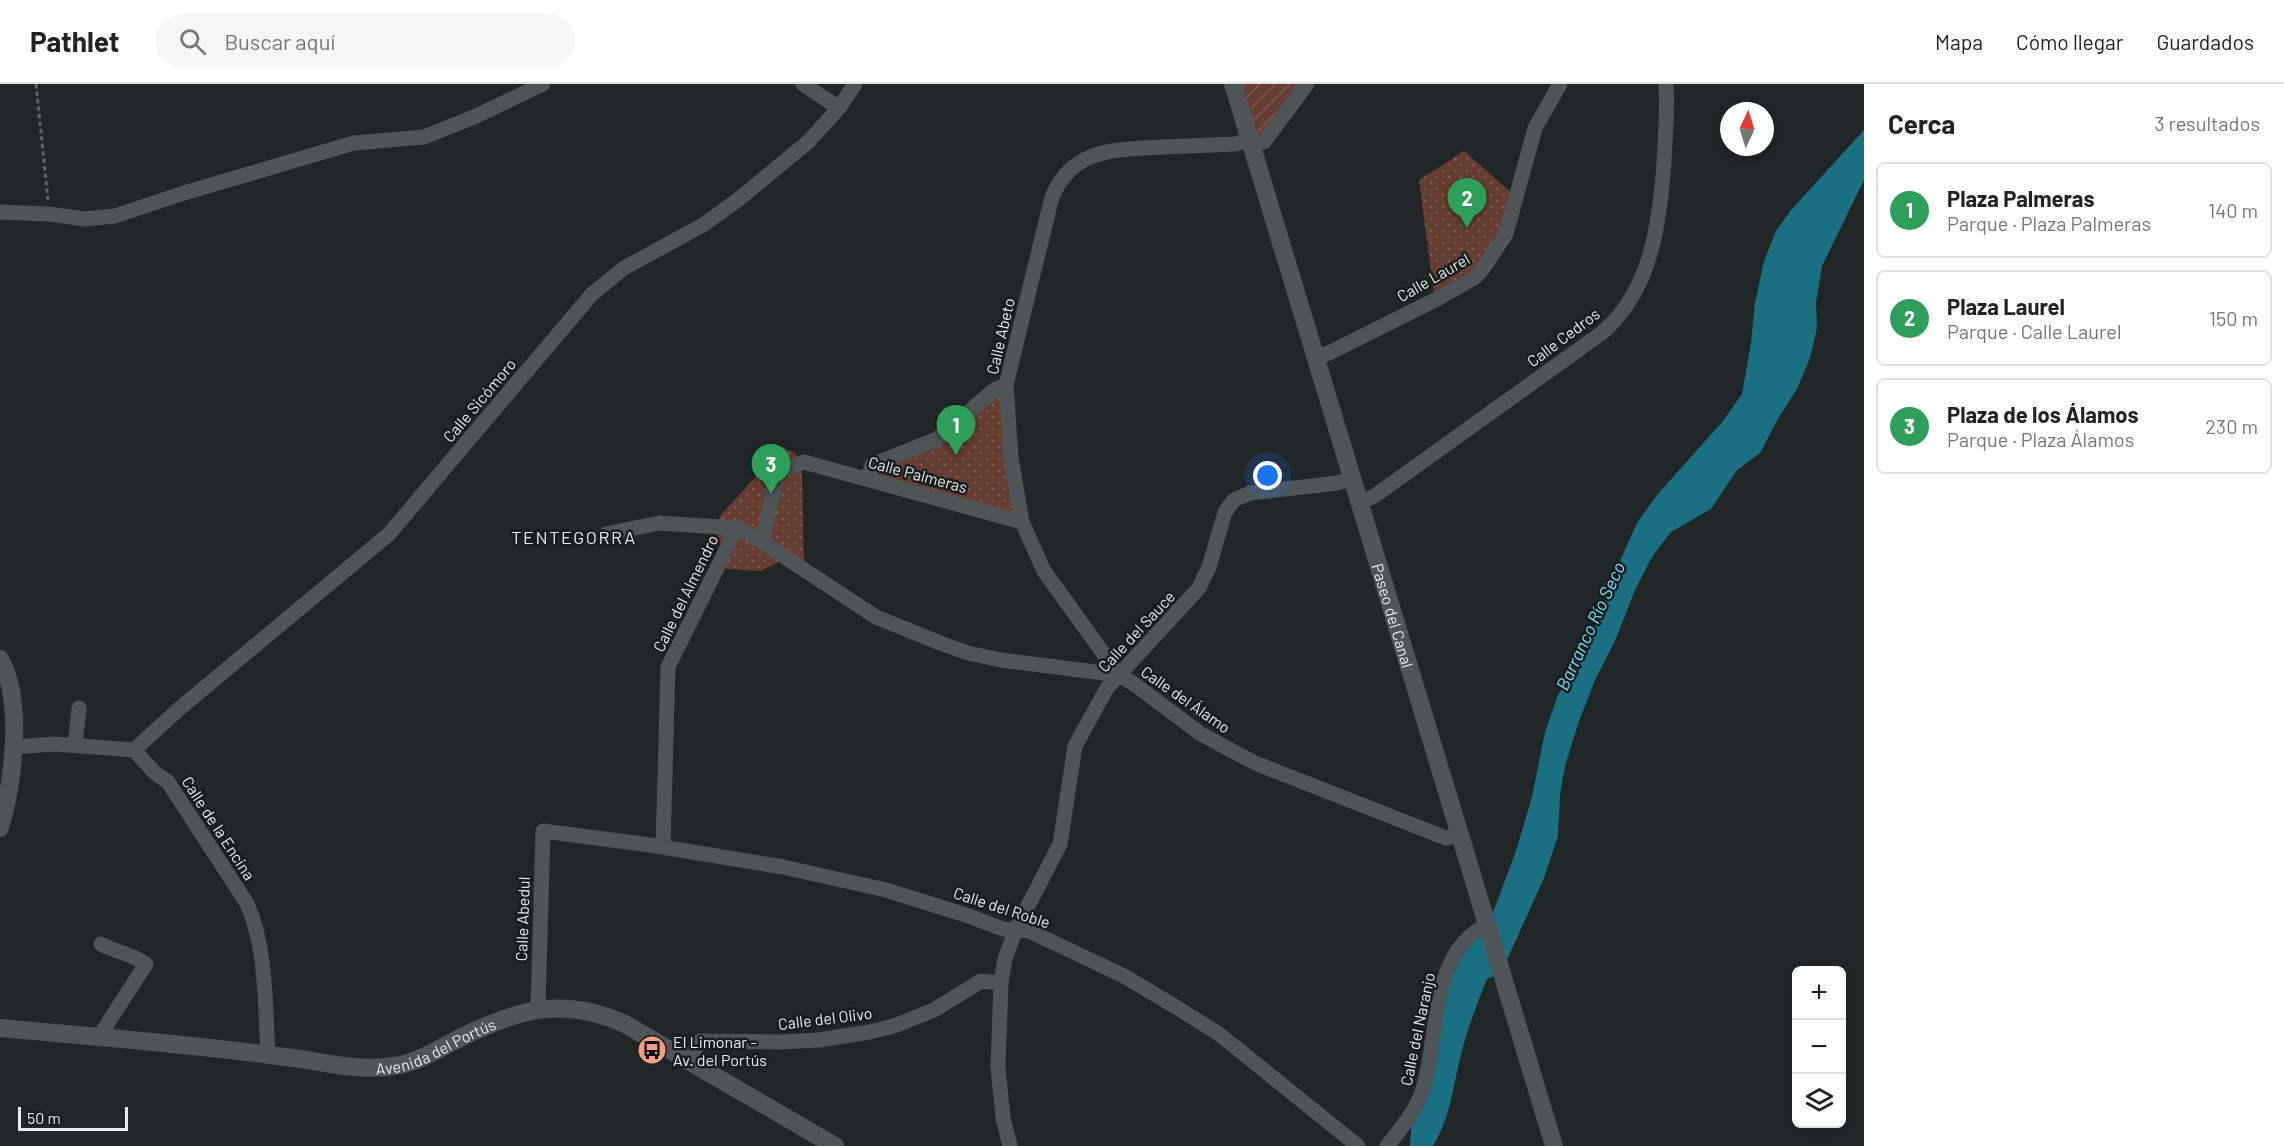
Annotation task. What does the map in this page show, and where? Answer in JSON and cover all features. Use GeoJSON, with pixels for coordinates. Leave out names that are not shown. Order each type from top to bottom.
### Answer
{"type":"FeatureCollection","features":[{"type":"Feature","properties":{"kind":"street"},"geometry":{"type":"LineString","coordinates":[[0,212],[49,214],[85,219],[115,216],[183,193],[354,143],[424,137],[474,117],[543,84]]}},
{"type":"Feature","properties":{"kind":"street"},"geometry":{"type":"LineString","coordinates":[[803,84],[839,108]]}},
{"type":"Feature","properties":{"kind":"street","name":"Calle Sicómoro"},"geometry":{"type":"LineString","coordinates":[[135,750],[179,709],[389,534],[592,294],[624,268],[702,225],[739,199],[808,142],[839,108],[855,84]]}},
{"type":"Feature","properties":{"kind":"street"},"geometry":{"type":"LineString","coordinates":[[1251,142],[1264,142],[1307,84]]}},
{"type":"Feature","properties":{"kind":"street","name":"Calle Laurel"},"geometry":{"type":"LineString","coordinates":[[1316,357],[1329,353],[1437,299],[1482,270],[1506,234],[1535,128],[1560,84]]}},
{"type":"Feature","properties":{"kind":"street","name":"Calle Cedros"},"geometry":{"type":"LineString","coordinates":[[1359,502],[1373,497],[1593,339],[1610,326],[1624,310],[1640,282],[1655,237],[1662,188],[1668,106],[1666,84]]}},
{"type":"Feature","properties":{"kind":"street","name":"Paseo del Canal"},"geometry":{"type":"LineString","coordinates":[[1237,85],[1251,142],[1554,1146]]}},
{"type":"Feature","properties":{"kind":"street","name":"Calle Abeto"},"geometry":{"type":"LineString","coordinates":[[1119,675],[1044,571],[1022,522],[1011,457],[1006,385],[1049,206],[1062,177],[1082,160],[1104,152],[1251,142]]}},
{"type":"Feature","properties":{"kind":"street"},"geometry":{"type":"LineString","coordinates":[[868,479],[872,465],[937,439],[994,390],[1006,385]]}},
{"type":"Feature","properties":{"kind":"street","name":"Calle Palmeras"},"geometry":{"type":"LineString","coordinates":[[762,542],[778,471],[804,462],[1022,522]]}},
{"type":"Feature","properties":{"kind":"street","name":"Calle del Sauce"},"geometry":{"type":"LineString","coordinates":[[1010,1146],[1002,1109],[998,1067],[1001,983],[1005,959],[1016,929],[1060,843],[1075,746],[1107,688],[1199,588],[1209,567],[1225,512],[1234,500],[1250,493],[1337,483],[1353,479]]}},
{"type":"Feature","properties":{"kind":"street"},"geometry":{"type":"LineString","coordinates":[[606,534],[659,523],[737,528]]}},
{"type":"Feature","properties":{"kind":"street","name":"Calle del Almendro"},"geometry":{"type":"LineString","coordinates":[[663,847],[668,667],[737,528],[762,542]]}},
{"type":"Feature","properties":{"kind":"street","name":"Calle del Álamo"},"geometry":{"type":"LineString","coordinates":[[762,542],[876,617],[968,653],[1001,660],[1119,675],[1201,734],[1255,763],[1446,838],[1460,834]]}},
{"type":"Feature","properties":{"kind":"street"},"geometry":{"type":"LineString","coordinates":[[0,659],[11,688],[14,747],[10,782],[0,828]]}},
{"type":"Feature","properties":{"kind":"street"},"geometry":{"type":"LineString","coordinates":[[75,745],[79,708]]}},
{"type":"Feature","properties":{"kind":"street"},"geometry":{"type":"LineString","coordinates":[[14,747],[54,744],[135,750]]}},
{"type":"Feature","properties":{"kind":"street","name":"Calle de la Encina"},"geometry":{"type":"LineString","coordinates":[[135,750],[155,773],[168,782],[256,921],[263,973],[268,1055]]}},
{"type":"Feature","properties":{"kind":"street","name":"Calle del Roble"},"geometry":{"type":"LineString","coordinates":[[543,831],[663,847],[783,867],[886,890],[969,915],[1003,929],[1029,931],[1124,976],[1219,1034],[1358,1146]]}},
{"type":"Feature","properties":{"kind":"street","name":"Calle Abedul"},"geometry":{"type":"LineString","coordinates":[[538,1009],[543,831]]}},
{"type":"Feature","properties":{"kind":"street","name":"Calle del Naranjo"},"geometry":{"type":"LineString","coordinates":[[1387,1146],[1412,1113],[1423,1090],[1448,969],[1462,944],[1471,934],[1487,925]]}},
{"type":"Feature","properties":{"kind":"street"},"geometry":{"type":"LineString","coordinates":[[101,944],[115,952],[135,957],[146,964],[104,1029],[102,1037]]}},
{"type":"Feature","properties":{"kind":"street","name":"Calle del Olivo"},"geometry":{"type":"LineString","coordinates":[[688,1060],[700,1041],[800,1041],[844,1037],[885,1028],[934,1010],[981,981],[1001,983]]}},
{"type":"Feature","properties":{"kind":"street","name":"Avenida del Portús"},"geometry":{"type":"LineString","coordinates":[[0,1028],[268,1055],[347,1067],[377,1068],[395,1066],[425,1057],[457,1039],[502,1019],[538,1009],[568,1008],[602,1015],[625,1024],[835,1146]]}},
{"type":"Feature","properties":{"kind":"path"},"geometry":{"type":"LineString","coordinates":[[36,84],[49,214]]}},
{"type":"Feature","properties":{"kind":"shaded area"},"geometry":{"type":"Polygon","coordinates":[[[1244,84],[1307,84],[1252,145],[1234,87],[1244,84]]]}},
{"type":"Feature","properties":{"kind":"shaded area"},"geometry":{"type":"Polygon","coordinates":[[[1464,151],[1513,194],[1491,259],[1434,293],[1419,180],[1464,151]]]}},
{"type":"Feature","properties":{"kind":"shaded area"},"geometry":{"type":"Polygon","coordinates":[[[1006,385],[1022,522],[868,479],[872,465],[906,453],[1006,385]]]}},
{"type":"Feature","properties":{"kind":"shaded area"},"geometry":{"type":"Polygon","coordinates":[[[777,445],[795,453],[802,471],[804,562],[780,561],[761,571],[726,569],[721,545],[715,532],[720,516],[766,465],[777,445]]]}},
{"type":"Feature","properties":{"kind":"water"},"geometry":{"type":"Polygon","coordinates":[[[1864,130],[1864,180],[1822,266],[1816,303],[1817,328],[1810,358],[1797,389],[1760,453],[1737,470],[1711,509],[1671,532],[1652,557],[1635,590],[1578,724],[1565,766],[1560,795],[1558,836],[1544,878],[1501,973],[1487,979],[1483,988],[1461,1054],[1448,1113],[1439,1135],[1433,1146],[1410,1146],[1412,1113],[1448,969],[1488,926],[1516,851],[1532,797],[1545,732],[1558,695],[1586,650],[1637,523],[1657,495],[1723,421],[1742,394],[1755,303],[1764,261],[1776,231],[1791,210],[1864,130]]]}},
{"type":"Feature","properties":{"kind":"place","name":"Plaza Laurel"},"geometry":{"type":"Point","coordinates":[1467,228]}},
{"type":"Feature","properties":{"kind":"place","name":"Plaza Palmeras"},"geometry":{"type":"Point","coordinates":[956,455]}},
{"type":"Feature","properties":{"kind":"place","name":"Plaza de los Álamos"},"geometry":{"type":"Point","coordinates":[771,494]}},
{"type":"Feature","properties":{"kind":"place","name":"El Limonar - Av. del Portús"},"geometry":{"type":"Point","coordinates":[652,1050]}},
{"type":"Feature","properties":{"kind":"district","name":"TENTEGORRA"},"geometry":{"type":"Point","coordinates":[574,537]}},
{"type":"Feature","properties":{"kind":"water label","name":"Barranco Río Seco"},"geometry":{"type":"Point","coordinates":[1590,626]}}]}
